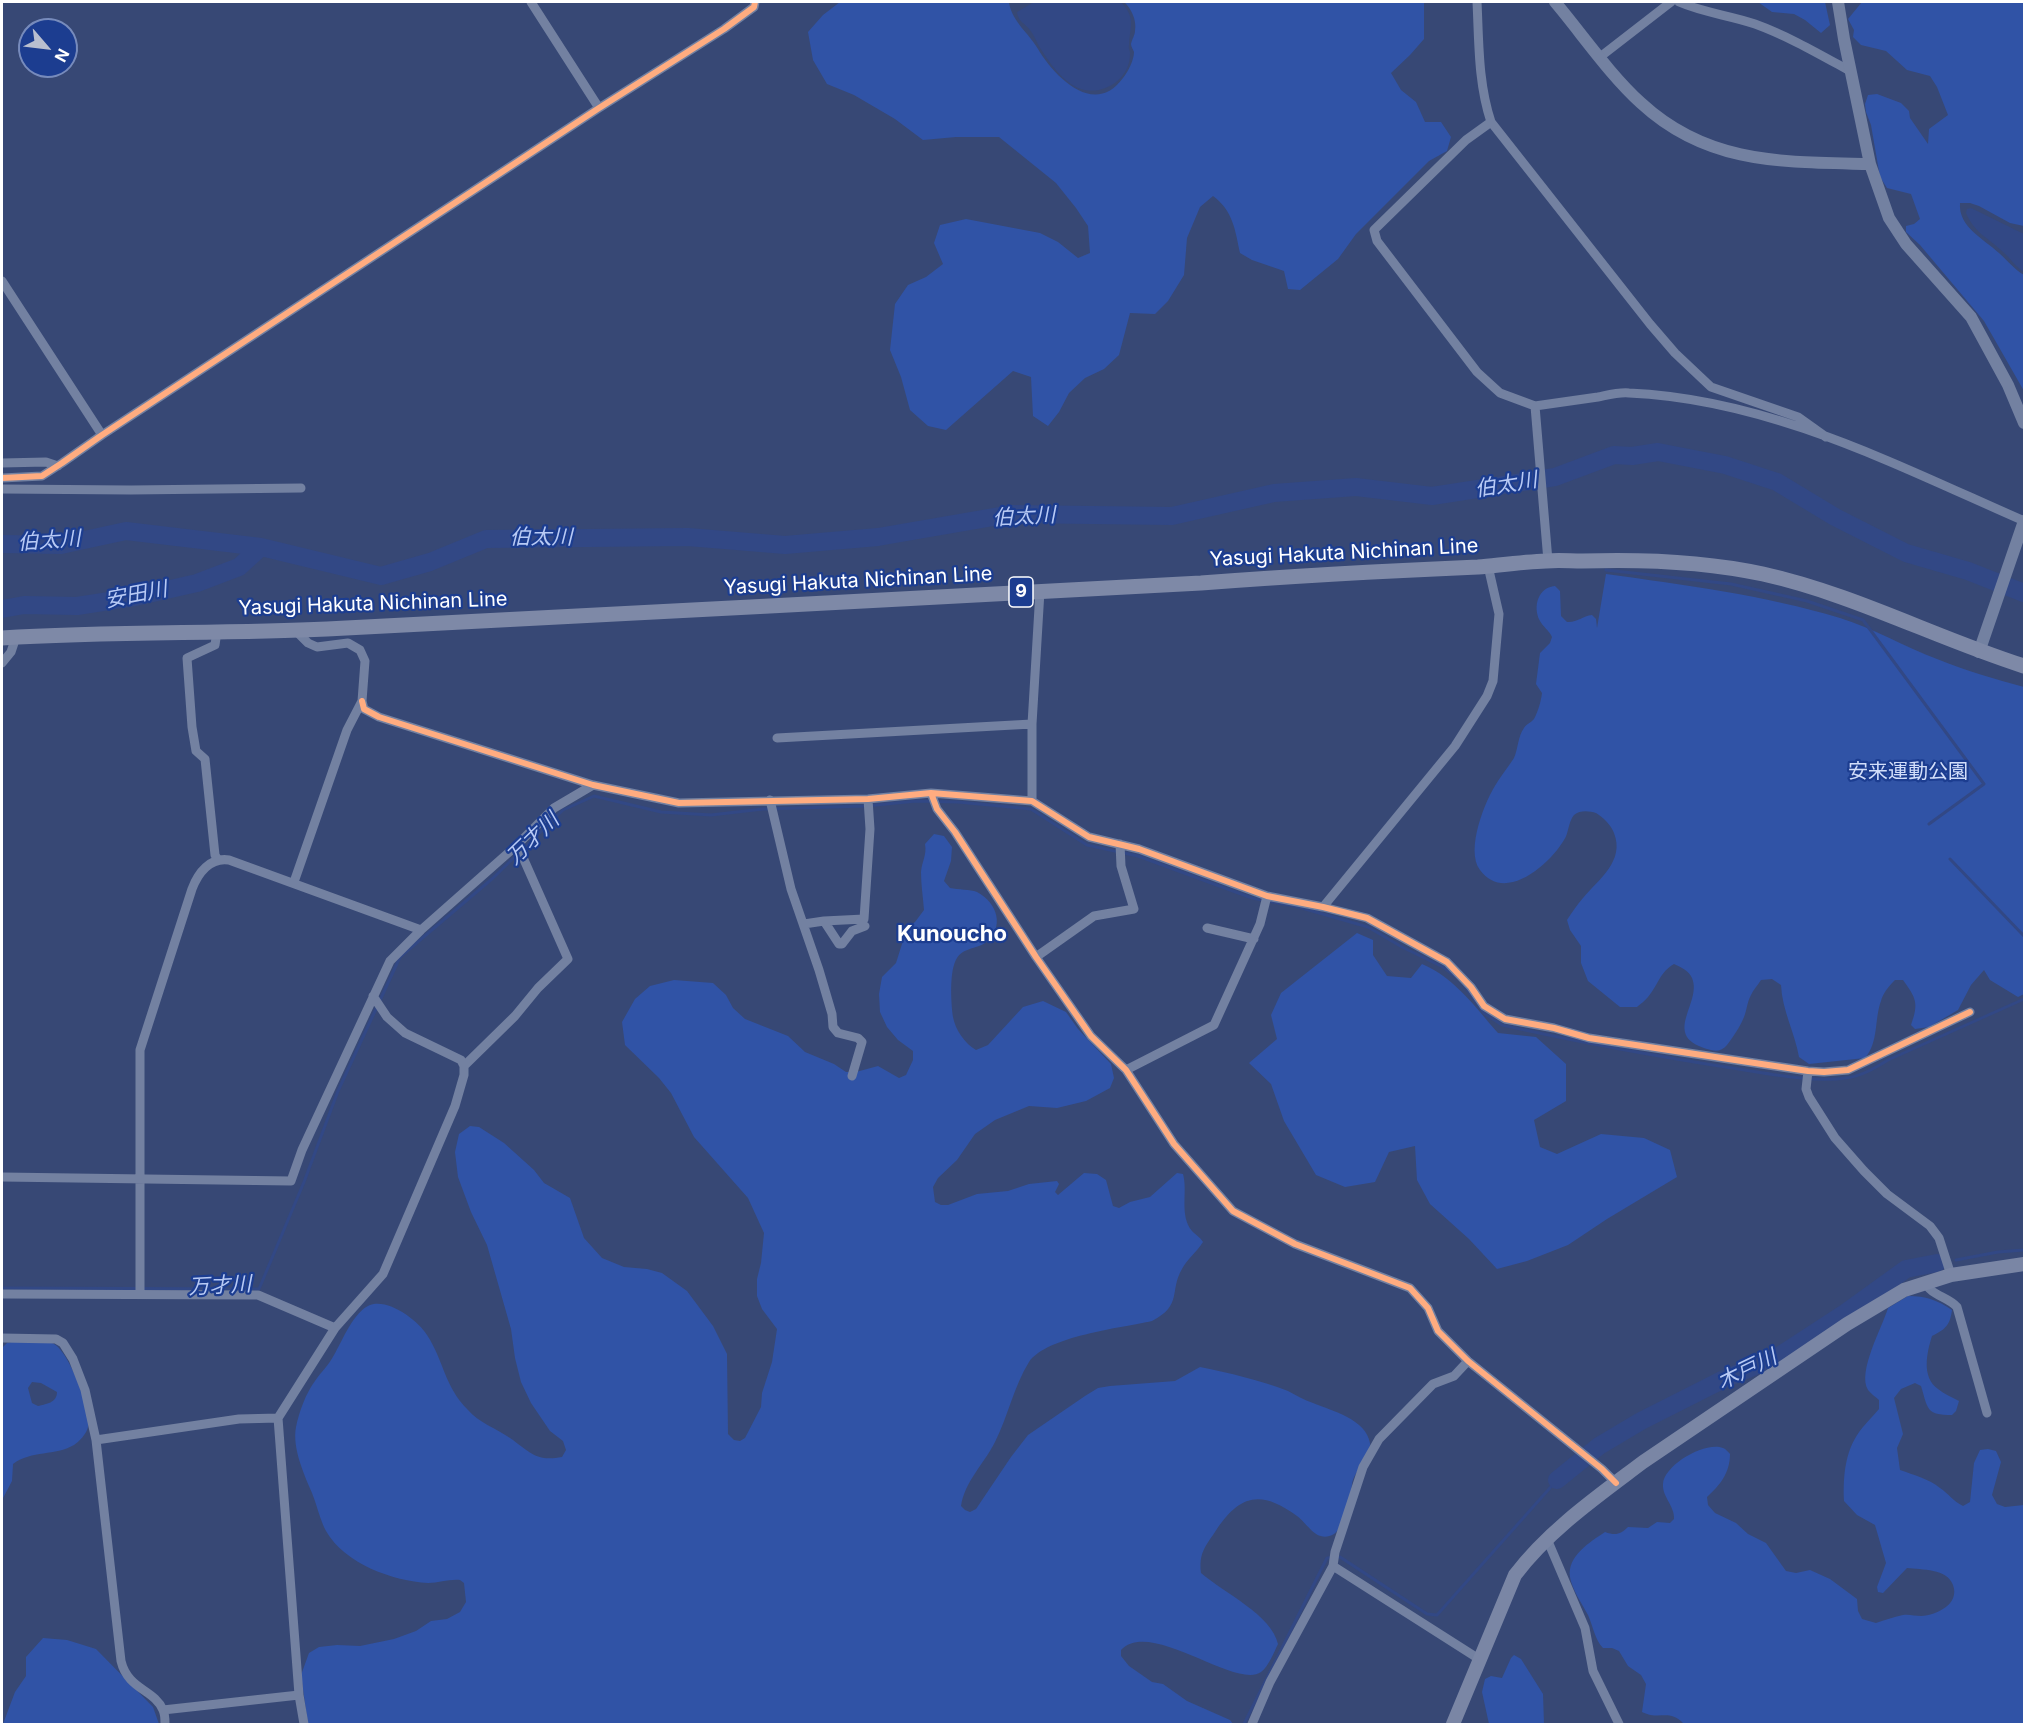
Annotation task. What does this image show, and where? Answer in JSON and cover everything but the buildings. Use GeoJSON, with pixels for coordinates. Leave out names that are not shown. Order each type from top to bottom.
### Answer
{"type":"FeatureCollection","features":[{"type":"Feature","properties":{"kind":"main road","name":"Yasugi Hakuta Nichinan Line"},"geometry":{"type":"LineString","coordinates":[[9,637],[296,630],[663,613],[1201,583],[1294,575],[1488,566],[1547,553],[1682,562],[1765,575],[1803,585],[1873,609],[1979,652],[2025,666]]}},
{"type":"Feature","properties":{"kind":"main road"},"geometry":{"type":"LineString","coordinates":[[1453,1725],[1515,1575],[1528,1557],[1547,1539],[1616,1483],[1643,1462],[1847,1324],[1904,1290],[1951,1275],[2025,1264]]}},
{"type":"Feature","properties":{"kind":"street"},"geometry":{"type":"LineString","coordinates":[[531,2],[599,108]]}},
{"type":"Feature","properties":{"kind":"street"},"geometry":{"type":"LineString","coordinates":[[2,478],[42,476],[58,466],[599,108],[724,29],[754,7],[755,2]]}},
{"type":"Feature","properties":{"kind":"street"},"geometry":{"type":"LineString","coordinates":[[1477,2],[1482,83],[1491,122],[1650,324],[1675,353],[1711,387],[1798,417],[1826,437]]}},
{"type":"Feature","properties":{"kind":"street"},"geometry":{"type":"LineString","coordinates":[[1555,2],[1625,88],[1663,121],[1711,147],[1736,155],[1768,160],[1870,164]]}},
{"type":"Feature","properties":{"kind":"street"},"geometry":{"type":"LineString","coordinates":[[1600,57],[1671,2]]}},
{"type":"Feature","properties":{"kind":"street"},"geometry":{"type":"LineString","coordinates":[[1679,2],[1702,12],[1751,23],[1775,32],[1850,71]]}},
{"type":"Feature","properties":{"kind":"street"},"geometry":{"type":"LineString","coordinates":[[1838,2],[1870,164],[1888,218],[1906,244],[1971,317],[2008,385],[2025,423]]}},
{"type":"Feature","properties":{"kind":"street"},"geometry":{"type":"LineString","coordinates":[[1491,122],[1466,140],[1374,230],[1377,241],[1477,372],[1500,393],[1535,410],[1627,393],[1685,398],[1789,423],[1840,441],[2024,523],[1979,652]]}},
{"type":"Feature","properties":{"kind":"street"},"geometry":{"type":"LineString","coordinates":[[2,281],[102,435]]}},
{"type":"Feature","properties":{"kind":"street"},"geometry":{"type":"LineString","coordinates":[[1535,410],[1547,553]]}},
{"type":"Feature","properties":{"kind":"street"},"geometry":{"type":"LineString","coordinates":[[2,463],[46,462],[58,466]]}},
{"type":"Feature","properties":{"kind":"street"},"geometry":{"type":"LineString","coordinates":[[2,489],[301,488]]}},
{"type":"Feature","properties":{"kind":"street"},"geometry":{"type":"LineString","coordinates":[[1323,907],[1455,746],[1487,696],[1493,681],[1499,614],[1488,566]]}},
{"type":"Feature","properties":{"kind":"street"},"geometry":{"type":"LineString","coordinates":[[1032,801],[1032,724],[1040,591]]}},
{"type":"Feature","properties":{"kind":"street"},"geometry":{"type":"LineString","coordinates":[[296,630],[308,643],[317,647],[348,644],[360,650],[365,661],[362,701],[364,709],[379,717],[593,786],[679,803],[772,806],[868,804],[932,799],[1032,801],[1089,837],[1120,851],[1139,849],[1267,896],[1367,918],[1447,962],[1471,987],[1484,1006],[1505,1019],[1554,1028],[1589,1038],[1824,1072],[1848,1070],[1970,1012]]}},
{"type":"Feature","properties":{"kind":"street"},"geometry":{"type":"LineString","coordinates":[[217,631],[215,645],[187,658],[192,727],[196,751],[205,759],[215,855],[218,860]]}},
{"type":"Feature","properties":{"kind":"street"},"geometry":{"type":"LineString","coordinates":[[2,663],[11,652],[9,637]]}},
{"type":"Feature","properties":{"kind":"street"},"geometry":{"type":"LineString","coordinates":[[294,882],[347,730],[362,701]]}},
{"type":"Feature","properties":{"kind":"street"},"geometry":{"type":"LineString","coordinates":[[777,738],[1032,724]]}},
{"type":"Feature","properties":{"kind":"street"},"geometry":{"type":"LineString","coordinates":[[2,1177],[291,1181],[302,1150],[377,1001],[390,961],[421,930],[518,850],[554,808],[593,786]]}},
{"type":"Feature","properties":{"kind":"street"},"geometry":{"type":"LineString","coordinates":[[932,799],[1091,1036],[1126,1070],[1174,1144],[1233,1211],[1295,1244],[1410,1288],[1428,1308],[1438,1331],[1468,1361],[1602,1469],[1616,1483]]}},
{"type":"Feature","properties":{"kind":"street"},"geometry":{"type":"LineString","coordinates":[[804,924],[864,919],[870,830],[868,804]]}},
{"type":"Feature","properties":{"kind":"street"},"geometry":{"type":"LineString","coordinates":[[772,806],[791,889],[832,1014],[833,1027],[838,1033],[858,1038],[862,1042],[852,1076]]}},
{"type":"Feature","properties":{"kind":"street"},"geometry":{"type":"LineString","coordinates":[[464,1066],[568,960],[518,850]]}},
{"type":"Feature","properties":{"kind":"street"},"geometry":{"type":"LineString","coordinates":[[1036,957],[1094,916],[1134,909],[1120,851]]}},
{"type":"Feature","properties":{"kind":"street"},"geometry":{"type":"LineString","coordinates":[[140,1290],[140,1050],[196,880],[206,868],[218,860],[229,860],[421,930]]}},
{"type":"Feature","properties":{"kind":"street"},"geometry":{"type":"LineString","coordinates":[[1126,1070],[1214,1025],[1254,939],[1267,896]]}},
{"type":"Feature","properties":{"kind":"street"},"geometry":{"type":"LineString","coordinates":[[824,921],[839,944],[842,944],[852,931],[865,926]]}},
{"type":"Feature","properties":{"kind":"street"},"geometry":{"type":"LineString","coordinates":[[1207,928],[1254,939]]}},
{"type":"Feature","properties":{"kind":"street"},"geometry":{"type":"LineString","coordinates":[[304,1725],[299,1695],[278,1418],[335,1328],[383,1274],[463,1083],[464,1066],[461,1060],[405,1033],[387,1017],[377,1001]]}},
{"type":"Feature","properties":{"kind":"street"},"geometry":{"type":"LineString","coordinates":[[1808,1071],[1806,1089],[1809,1097],[1835,1138],[1887,1194],[1930,1226],[1939,1238],[1951,1275]]}},
{"type":"Feature","properties":{"kind":"street"},"geometry":{"type":"LineString","coordinates":[[1925,1282],[1931,1291],[1957,1307],[1987,1413]]}},
{"type":"Feature","properties":{"kind":"street"},"geometry":{"type":"LineString","coordinates":[[2,1294],[140,1290],[258,1295],[335,1328]]}},
{"type":"Feature","properties":{"kind":"street"},"geometry":{"type":"LineString","coordinates":[[2,1338],[47,1338],[61,1341],[73,1359],[85,1390],[96,1440],[121,1661],[130,1681],[154,1699],[164,1710],[165,1725]]}},
{"type":"Feature","properties":{"kind":"street"},"geometry":{"type":"LineString","coordinates":[[1252,1725],[1270,1682],[1333,1566],[1335,1552],[1363,1467],[1378,1438],[1433,1384],[1454,1376],[1468,1361]]}},
{"type":"Feature","properties":{"kind":"street"},"geometry":{"type":"LineString","coordinates":[[96,1440],[239,1419],[278,1418]]}},
{"type":"Feature","properties":{"kind":"street"},"geometry":{"type":"LineString","coordinates":[[1547,1539],[1585,1628],[1593,1671],[1619,1725]]}},
{"type":"Feature","properties":{"kind":"street"},"geometry":{"type":"LineString","coordinates":[[1333,1566],[1479,1659]]}},
{"type":"Feature","properties":{"kind":"street"},"geometry":{"type":"LineString","coordinates":[[164,1710],[299,1695]]}},
{"type":"Feature","properties":{"kind":"green space"},"geometry":{"type":"Polygon","coordinates":[[[840,2],[1009,3],[1017,22],[1064,81],[1088,94],[1100,94],[1112,89],[1123,78],[1133,59],[1134,52],[1131,44],[1135,33],[1135,23],[1131,11],[1124,2],[1424,2],[1424,39],[1391,73],[1401,90],[1416,102],[1425,122],[1441,122],[1451,137],[1447,151],[1429,161],[1356,234],[1338,259],[1300,290],[1288,289],[1284,271],[1252,260],[1240,253],[1235,228],[1229,214],[1213,196],[1200,207],[1187,238],[1184,275],[1168,301],[1155,314],[1130,313],[1119,355],[1104,369],[1085,378],[1069,393],[1048,426],[1033,416],[1031,377],[1013,371],[946,430],[928,426],[910,410],[901,377],[890,350],[895,304],[908,285],[926,277],[943,264],[934,243],[940,225],[966,219],[1040,233],[1058,242],[1078,258],[1090,253],[1088,226],[1056,183],[999,137],[923,140],[895,119],[854,95],[827,84],[813,60],[808,32],[823,15],[840,2]]]}},
{"type":"Feature","properties":{"kind":"green space"},"geometry":{"type":"Polygon","coordinates":[[[1758,2],[1825,2],[1830,25],[1821,33],[1794,14],[1772,12],[1758,2]]]}},
{"type":"Feature","properties":{"kind":"green space"},"geometry":{"type":"Polygon","coordinates":[[[1862,2],[2024,2],[2024,226],[2010,223],[1970,203],[1960,203],[1960,211],[1973,232],[2024,275],[2024,391],[1984,321],[1920,245],[1906,232],[1906,226],[1920,219],[1911,194],[1887,188],[1880,177],[1871,125],[1866,112],[1865,104],[1868,95],[1877,94],[1901,103],[1909,111],[1910,118],[1928,144],[1929,129],[1948,115],[1930,76],[1907,70],[1886,51],[1861,45],[1853,37],[1854,30],[1848,19],[1862,2]]]}},
{"type":"Feature","properties":{"kind":"green space","name":"安来運動公園"},"geometry":{"type":"Polygon","coordinates":[[[1606,574],[1724,592],[1811,610],[1852,622],[1959,667],[2024,687],[2024,994],[2018,997],[1990,980],[1984,970],[1971,985],[1958,1010],[1929,1027],[1915,1029],[1911,1025],[1915,1011],[1913,996],[1903,980],[1895,980],[1882,998],[1874,1038],[1865,1058],[1809,1064],[1799,1057],[1781,985],[1772,979],[1761,980],[1753,991],[1736,1032],[1725,1047],[1715,1051],[1695,1044],[1687,1037],[1686,1019],[1694,988],[1691,976],[1682,968],[1674,964],[1669,967],[1648,997],[1637,1007],[1620,1007],[1588,981],[1581,963],[1581,946],[1570,930],[1567,920],[1609,869],[1616,852],[1613,830],[1596,813],[1585,811],[1576,813],[1557,850],[1538,869],[1514,882],[1502,883],[1490,879],[1480,870],[1475,850],[1478,825],[1488,800],[1514,758],[1522,731],[1534,719],[1540,703],[1542,693],[1536,684],[1540,653],[1550,643],[1552,637],[1538,615],[1538,598],[1549,587],[1555,586],[1560,591],[1561,616],[1567,622],[1592,615],[1596,619],[1597,628],[1606,574]]]}},
{"type":"Feature","properties":{"kind":"green space"},"geometry":{"type":"Polygon","coordinates":[[[934,834],[944,836],[952,847],[951,861],[944,881],[950,888],[974,891],[984,897],[994,909],[997,923],[991,937],[985,943],[966,950],[954,963],[951,987],[952,1011],[954,1022],[961,1036],[976,1050],[988,1045],[1023,1007],[1043,1001],[1066,1012],[1078,1029],[1111,1064],[1114,1078],[1110,1088],[1086,1101],[1057,1108],[1029,1106],[995,1120],[975,1134],[957,1160],[938,1178],[933,1187],[935,1202],[948,1205],[977,1194],[1008,1191],[1029,1184],[1057,1181],[1059,1184],[1055,1192],[1058,1195],[1084,1173],[1097,1174],[1106,1180],[1113,1206],[1119,1208],[1130,1202],[1150,1197],[1177,1173],[1183,1174],[1188,1225],[1203,1242],[1182,1269],[1172,1303],[1162,1315],[1152,1321],[1068,1339],[1038,1353],[1029,1362],[995,1442],[966,1489],[961,1506],[970,1512],[976,1509],[1028,1435],[1098,1388],[1175,1381],[1200,1367],[1267,1383],[1347,1417],[1362,1428],[1370,1443],[1368,1453],[1353,1479],[1344,1519],[1334,1534],[1323,1537],[1318,1535],[1284,1507],[1261,1499],[1251,1500],[1233,1510],[1205,1547],[1201,1561],[1201,1573],[1257,1614],[1274,1633],[1278,1644],[1269,1663],[1261,1672],[1249,1675],[1233,1672],[1152,1642],[1134,1642],[1121,1650],[1121,1656],[1129,1666],[1152,1682],[1163,1684],[1187,1701],[1230,1720],[1233,1724],[308,1724],[301,1675],[309,1653],[319,1647],[360,1646],[394,1639],[416,1631],[431,1621],[447,1619],[460,1612],[466,1602],[464,1583],[460,1580],[414,1582],[371,1569],[345,1553],[334,1543],[322,1522],[300,1461],[296,1444],[296,1427],[309,1391],[332,1359],[359,1313],[370,1305],[377,1304],[394,1307],[410,1317],[427,1335],[454,1392],[472,1414],[539,1457],[562,1457],[566,1450],[563,1441],[550,1431],[531,1403],[521,1382],[511,1329],[487,1245],[458,1177],[455,1152],[459,1134],[470,1126],[479,1127],[504,1143],[534,1170],[544,1183],[570,1198],[584,1238],[602,1258],[624,1267],[662,1273],[687,1291],[713,1326],[727,1354],[728,1434],[734,1440],[740,1441],[745,1438],[761,1407],[762,1393],[772,1362],[777,1329],[762,1309],[757,1296],[757,1279],[764,1233],[748,1198],[694,1137],[671,1093],[625,1045],[622,1022],[635,999],[650,986],[674,980],[713,983],[745,1019],[788,1036],[805,1052],[834,1064],[846,1072],[856,1072],[878,1066],[899,1078],[906,1075],[913,1060],[913,1051],[898,1040],[887,1027],[880,1012],[879,994],[882,977],[896,963],[907,928],[924,910],[921,872],[925,844],[934,834]]]}},
{"type":"Feature","properties":{"kind":"green space"},"geometry":{"type":"Polygon","coordinates":[[[1357,933],[1373,940],[1373,955],[1387,976],[1411,978],[1422,964],[1444,977],[1464,994],[1498,1033],[1536,1037],[1566,1064],[1566,1101],[1534,1120],[1540,1147],[1557,1154],[1601,1134],[1644,1138],[1670,1150],[1677,1177],[1568,1245],[1527,1261],[1497,1269],[1469,1239],[1430,1204],[1417,1180],[1415,1146],[1389,1152],[1375,1182],[1345,1187],[1316,1175],[1284,1121],[1271,1084],[1249,1063],[1277,1039],[1271,1015],[1281,993],[1357,933]]]}},
{"type":"Feature","properties":{"kind":"green space"},"geometry":{"type":"Polygon","coordinates":[[[1908,1296],[1931,1299],[1952,1310],[1946,1326],[1932,1336],[1928,1349],[1927,1371],[1929,1378],[1938,1389],[1959,1401],[1952,1415],[1937,1414],[1929,1409],[1921,1386],[1915,1383],[1901,1389],[1894,1398],[1903,1434],[1897,1448],[1900,1470],[1931,1482],[1963,1506],[1970,1502],[1974,1463],[1980,1450],[1996,1451],[2001,1462],[1992,1495],[1997,1504],[2005,1507],[2024,1505],[2024,1724],[1684,1724],[1673,1717],[1642,1712],[1646,1684],[1641,1675],[1628,1666],[1619,1651],[1603,1648],[1600,1645],[1573,1586],[1570,1569],[1581,1550],[1605,1532],[1615,1534],[1621,1533],[1628,1527],[1648,1528],[1657,1522],[1670,1523],[1674,1519],[1674,1514],[1663,1489],[1665,1477],[1678,1462],[1696,1451],[1715,1447],[1724,1448],[1730,1454],[1730,1461],[1723,1478],[1707,1497],[1708,1505],[1715,1513],[1736,1523],[1748,1534],[1766,1543],[1786,1571],[1796,1573],[1810,1570],[1830,1579],[1857,1599],[1858,1611],[1862,1619],[1876,1623],[1903,1615],[1927,1615],[1940,1611],[1950,1603],[1954,1592],[1950,1579],[1940,1573],[1927,1570],[1907,1568],[1883,1593],[1878,1592],[1877,1587],[1886,1563],[1875,1525],[1857,1515],[1844,1501],[1846,1462],[1852,1444],[1879,1409],[1879,1400],[1868,1390],[1865,1382],[1868,1361],[1888,1308],[1908,1296]]]}},
{"type":"Feature","properties":{"kind":"green space"},"geometry":{"type":"Polygon","coordinates":[[[45,1341],[60,1349],[78,1382],[86,1408],[88,1427],[74,1445],[59,1451],[28,1457],[13,1464],[12,1481],[2,1500],[2,1348],[7,1343],[45,1341]],[[32,1382],[28,1388],[32,1403],[38,1406],[48,1404],[57,1396],[57,1392],[41,1383],[32,1382]]]}},
{"type":"Feature","properties":{"kind":"green space"},"geometry":{"type":"Polygon","coordinates":[[[43,1638],[67,1640],[96,1649],[153,1707],[159,1724],[3,1724],[15,1692],[26,1676],[26,1657],[43,1638]]]}},
{"type":"Feature","properties":{"kind":"green space"},"geometry":{"type":"Polygon","coordinates":[[[1514,1655],[1521,1659],[1543,1694],[1544,1724],[1489,1724],[1482,1692],[1485,1679],[1491,1676],[1502,1678],[1514,1655]]]}},
{"type":"Feature","properties":{"kind":"shaded area"},"geometry":{"type":"Polygon","coordinates":[[[1034,2],[1121,2],[1129,13],[1131,22],[1129,63],[1121,78],[1107,88],[1090,91],[1075,86],[1063,77],[1018,15],[1017,12],[1034,2]]]}},
{"type":"Feature","properties":{"kind":"shaded area"},"geometry":{"type":"Polygon","coordinates":[[[1971,208],[2024,234],[2024,272],[1974,226],[1966,213],[1967,209],[1971,208]]]}},
{"type":"Feature","properties":{"kind":"waterway","name":"伯太川"},"geometry":{"type":"LineString","coordinates":[[2,544],[61,545],[126,531],[261,547],[381,576],[430,562],[486,539],[688,537],[785,545],[878,537],[1011,514],[1172,516],[1274,493],[1356,487],[1432,496],[1555,477],[1614,455],[1632,456],[1658,452],[1725,465],[1777,482],[1835,517],[1906,553],[1968,571],[2024,593]]}},
{"type":"Feature","properties":{"kind":"waterway","name":"安田川"},"geometry":{"type":"LineString","coordinates":[[2,609],[24,605],[77,606],[135,597],[197,583],[239,567],[261,547]]}},
{"type":"Feature","properties":{"kind":"waterway"},"geometry":{"type":"LineString","coordinates":[[1606,570],[1731,584],[1807,601],[1863,620],[1984,784],[1929,824]]}},
{"type":"Feature","properties":{"kind":"waterway","name":"万才川"},"geometry":{"type":"LineString","coordinates":[[2,1288],[259,1289],[304,1182],[338,1091],[400,957],[493,878],[563,810],[594,796],[661,812],[711,815],[763,809],[866,806],[916,801],[958,802],[1031,809],[1087,845],[1138,856],[1252,898],[1295,906],[1368,927],[1443,967],[1455,976]]}},
{"type":"Feature","properties":{"kind":"waterway"},"geometry":{"type":"LineString","coordinates":[[1950,859],[2024,936]]}},
{"type":"Feature","properties":{"kind":"waterway","name":"万才川"},"geometry":{"type":"LineString","coordinates":[[1464,985],[1484,1013],[1502,1025],[1674,1059],[1774,1075],[1819,1079],[1846,1078],[1863,1074],[1888,1060],[2024,999]]}},
{"type":"Feature","properties":{"kind":"waterway","name":"木戸川"},"geometry":{"type":"LineString","coordinates":[[1956,1260],[1998,1252],[2024,1250]]}},
{"type":"Feature","properties":{"kind":"waterway","name":"木戸川"},"geometry":{"type":"LineString","coordinates":[[1557,1480],[1599,1446],[1641,1421],[1722,1380],[1779,1356],[1845,1313],[1906,1269],[1937,1263]]}},
{"type":"Feature","properties":{"kind":"waterway"},"geometry":{"type":"LineString","coordinates":[[1244,1724],[1327,1558],[1340,1557],[1427,1614],[1437,1615],[1557,1480]]}},
{"type":"Feature","properties":{"kind":"cycle path"},"geometry":{"type":"LineString","coordinates":[[2,478],[42,476],[599,108],[724,29],[754,7],[755,2]]}},
{"type":"Feature","properties":{"kind":"cycle path"},"geometry":{"type":"LineString","coordinates":[[362,701],[364,709],[379,717],[593,785],[679,803],[868,799],[931,793],[1032,801],[1089,837],[1139,849],[1267,896],[1367,918],[1447,962],[1471,987],[1484,1006],[1505,1019],[1554,1028],[1589,1038],[1824,1072],[1848,1070],[1970,1012]]}},
{"type":"Feature","properties":{"kind":"cycle path"},"geometry":{"type":"LineString","coordinates":[[931,793],[937,809],[955,832],[1036,957],[1091,1036],[1126,1070],[1174,1144],[1233,1211],[1295,1244],[1410,1288],[1428,1308],[1438,1331],[1468,1361],[1602,1469],[1616,1483]]}},
{"type":"Feature","properties":{"kind":"district","name":"Kunoucho"},"geometry":{"type":"Point","coordinates":[952,934]}}]}
